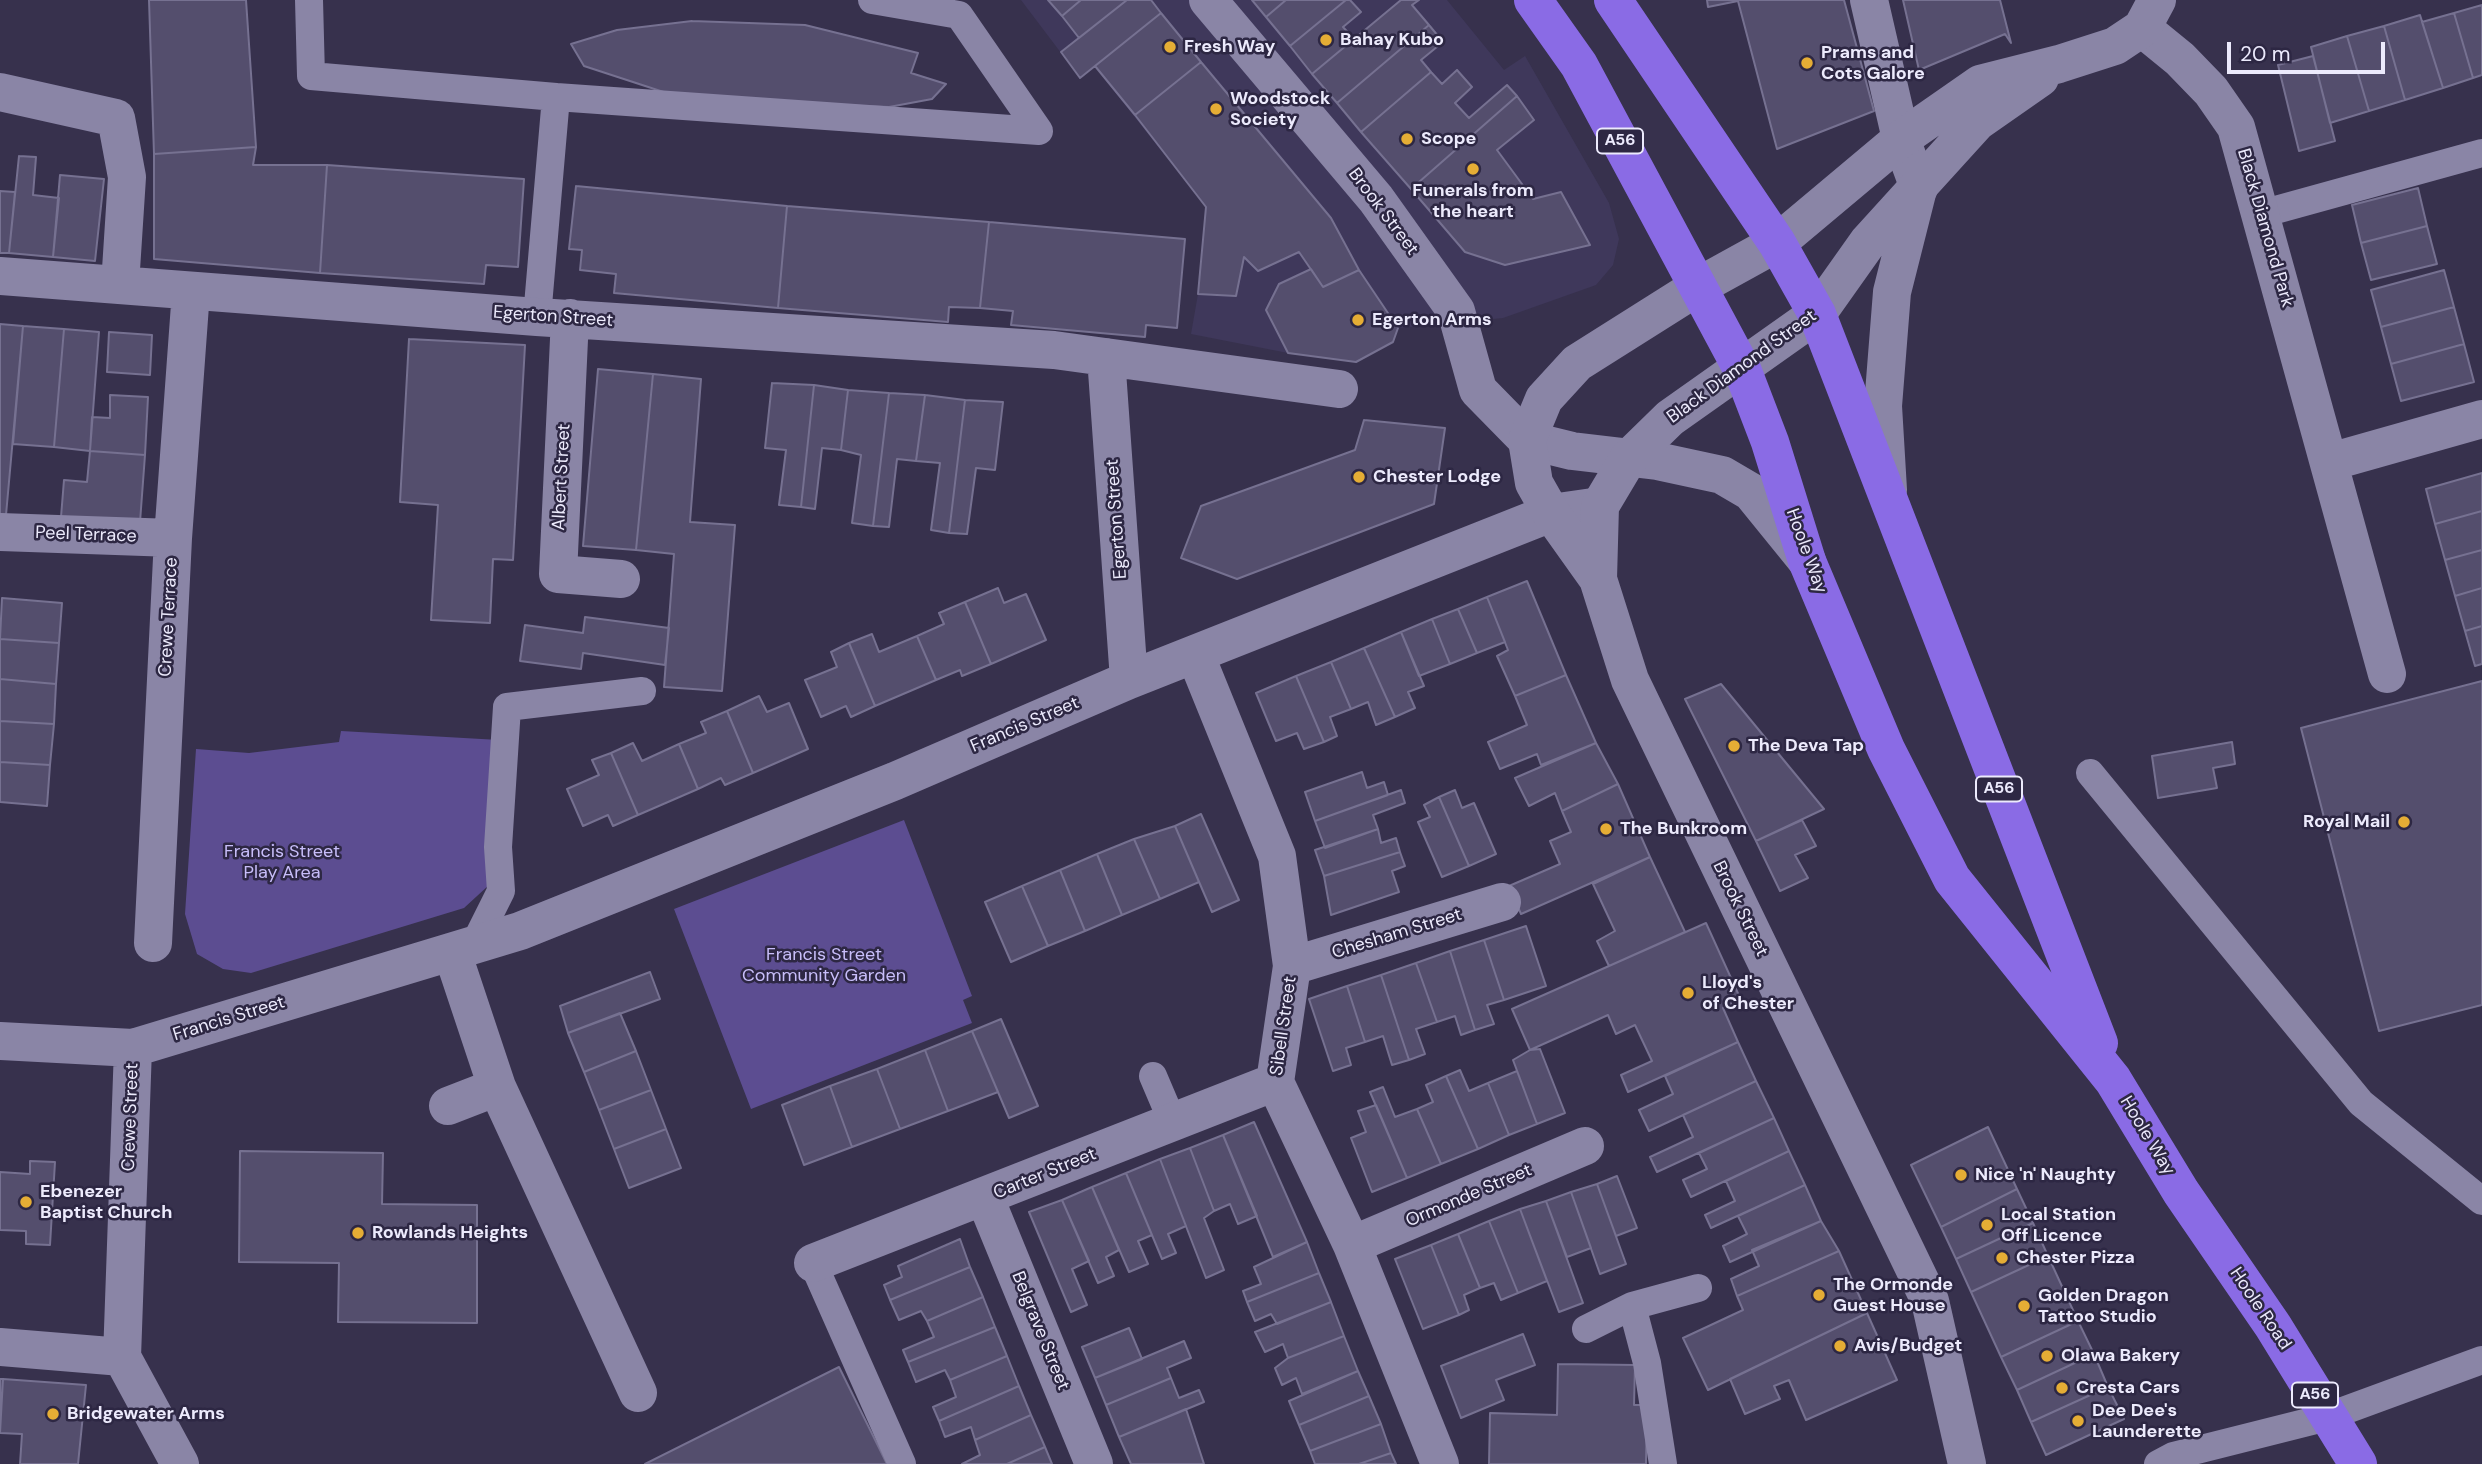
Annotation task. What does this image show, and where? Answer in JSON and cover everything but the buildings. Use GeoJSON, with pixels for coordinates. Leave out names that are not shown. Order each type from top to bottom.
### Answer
{"type":"FeatureCollection","features":[{"type":"Feature","properties":{"kind":"highway","name":"Hoole Way"},"geometry":{"type":"LineString","coordinates":[[1533,0],[1579,65],[1742,369],[1770,442],[1807,561],[1886,749],[1952,879],[2113,1080],[2181,1192]]}},
{"type":"Feature","properties":{"kind":"highway","name":"Hoole Way"},"geometry":{"type":"LineString","coordinates":[[1613,0],[1777,243],[1817,314],[2113,1080]]}},
{"type":"Feature","properties":{"kind":"highway","name":"Hoole Road"},"geometry":{"type":"LineString","coordinates":[[2181,1192],[2273,1326],[2358,1464]]}},
{"type":"Feature","properties":{"kind":"street","name":"Brook Street"},"geometry":{"type":"LineString","coordinates":[[1208,0],[1376,199],[1456,311],[1478,390],[1527,440],[1534,483],[1551,513],[1598,579],[1630,680],[1930,1301],[1967,1464]]}},
{"type":"Feature","properties":{"kind":"street"},"geometry":{"type":"LineString","coordinates":[[1869,0],[1901,139],[1919,188],[1892,292],[1883,406],[1889,496]]}},
{"type":"Feature","properties":{"kind":"street","name":"Black Diamond Street"},"geometry":{"type":"LineString","coordinates":[[1527,440],[1544,399],[1577,363],[1699,286],[1777,243],[1901,139],[1980,84],[2059,64],[2115,46],[2150,14]]}},
{"type":"Feature","properties":{"kind":"street","name":"Black Diamond Park"},"geometry":{"type":"LineString","coordinates":[[2150,14],[2180,58],[2203,83],[2236,127],[2388,674]]}},
{"type":"Feature","properties":{"kind":"street","name":"Black Diamond Street"},"geometry":{"type":"LineString","coordinates":[[1598,579],[1600,506],[1628,459],[1670,418],[1817,314],[1868,242],[1976,122],[2059,64]]}},
{"type":"Feature","properties":{"kind":"street"},"geometry":{"type":"LineString","coordinates":[[0,92],[116,118],[127,177],[120,285]]}},
{"type":"Feature","properties":{"kind":"street","name":"Egerton Street"},"geometry":{"type":"LineString","coordinates":[[0,276],[1054,350],[1339,389]]}},
{"type":"Feature","properties":{"kind":"street","name":"Crewe Terrace"},"geometry":{"type":"LineString","coordinates":[[153,943],[173,538],[191,291]]}},
{"type":"Feature","properties":{"kind":"street","name":"Albert Street"},"geometry":{"type":"LineString","coordinates":[[554,317],[558,574],[621,579]]}},
{"type":"Feature","properties":{"kind":"street","name":"Egerton Street"},"geometry":{"type":"LineString","coordinates":[[1106,357],[1129,680]]}},
{"type":"Feature","properties":{"kind":"street"},"geometry":{"type":"LineString","coordinates":[[2330,462],[2482,419]]}},
{"type":"Feature","properties":{"kind":"street"},"geometry":{"type":"LineString","coordinates":[[1527,440],[1572,451],[1657,461],[1722,475],[1751,492],[1807,561]]}},
{"type":"Feature","properties":{"kind":"street","name":"Francis Street"},"geometry":{"type":"LineString","coordinates":[[0,1041],[133,1048],[520,931],[895,781],[1129,680],[1551,513],[1600,506]]}},
{"type":"Feature","properties":{"kind":"street","name":"Peel Terrace"},"geometry":{"type":"LineString","coordinates":[[0,532],[173,538]]}},
{"type":"Feature","properties":{"kind":"street","name":"Sibell Street"},"geometry":{"type":"LineString","coordinates":[[1195,654],[1277,856],[1292,966],[1275,1082],[1352,1245],[1440,1464]]}},
{"type":"Feature","properties":{"kind":"street","name":"Chesham Street"},"geometry":{"type":"LineString","coordinates":[[1292,966],[1502,902]]}},
{"type":"Feature","properties":{"kind":"street"},"geometry":{"type":"LineString","coordinates":[[463,949],[497,1087],[638,1393]]}},
{"type":"Feature","properties":{"kind":"street","name":"Crewe Street"},"geometry":{"type":"LineString","coordinates":[[122,1357],[133,1048]]}},
{"type":"Feature","properties":{"kind":"street","name":"Carter Street"},"geometry":{"type":"LineString","coordinates":[[813,1263],[985,1198],[1275,1082]]}},
{"type":"Feature","properties":{"kind":"street"},"geometry":{"type":"LineString","coordinates":[[448,1106],[497,1087]]}},
{"type":"Feature","properties":{"kind":"street","name":"Ormonde Street"},"geometry":{"type":"LineString","coordinates":[[1352,1245],[1585,1146]]}},
{"type":"Feature","properties":{"kind":"street","name":"Belgrave Street"},"geometry":{"type":"LineString","coordinates":[[985,1198],[1094,1464]]}},
{"type":"Feature","properties":{"kind":"street"},"geometry":{"type":"LineString","coordinates":[[0,1347],[122,1357],[180,1464]]}},
{"type":"Feature","properties":{"kind":"lane"},"geometry":{"type":"LineString","coordinates":[[309,0],[312,76],[556,97],[1040,131],[959,15],[872,0]]}},
{"type":"Feature","properties":{"kind":"lane"},"geometry":{"type":"LineString","coordinates":[[554,317],[556,97]]}},
{"type":"Feature","properties":{"kind":"lane"},"geometry":{"type":"LineString","coordinates":[[2262,214],[2482,153]]}},
{"type":"Feature","properties":{"kind":"lane"},"geometry":{"type":"LineString","coordinates":[[463,949],[501,891],[498,847],[507,707],[642,691]]}},
{"type":"Feature","properties":{"kind":"lane"},"geometry":{"type":"LineString","coordinates":[[2090,773],[2361,1103],[2482,1201]]}},
{"type":"Feature","properties":{"kind":"lane"},"geometry":{"type":"LineString","coordinates":[[1153,1076],[1173,1123]]}},
{"type":"Feature","properties":{"kind":"lane"},"geometry":{"type":"LineString","coordinates":[[813,1263],[902,1464]]}},
{"type":"Feature","properties":{"kind":"lane"},"geometry":{"type":"LineString","coordinates":[[1586,1329],[1632,1306],[1698,1288]]}},
{"type":"Feature","properties":{"kind":"lane"},"geometry":{"type":"LineString","coordinates":[[1632,1306],[1647,1363],[1663,1464]]}},
{"type":"Feature","properties":{"kind":"lane"},"geometry":{"type":"LineString","coordinates":[[2158,1464],[2173,1456],[2324,1418],[2482,1360]]}},
{"type":"Feature","properties":{"kind":"shaded area"},"geometry":{"type":"Polygon","coordinates":[[[1021,0],[1447,0],[1504,70],[1525,56],[1609,203],[1619,239],[1613,265],[1596,285],[1503,318],[1398,328],[1393,342],[1356,362],[1288,353],[1191,334],[1198,294],[1206,207],[1095,67],[1080,78],[1021,0]]]}},
{"type":"Feature","properties":{"kind":"green space","name":"Francis Street Play Area"},"geometry":{"type":"Polygon","coordinates":[[[341,731],[499,740],[489,885],[464,908],[251,973],[223,969],[197,954],[185,914],[196,749],[249,753],[339,742],[341,731]]]}},
{"type":"Feature","properties":{"kind":"green space","name":"Francis Street Community Garden"},"geometry":{"type":"Polygon","coordinates":[[[904,820],[972,996],[963,1000],[972,1023],[751,1109],[674,909],[904,820]]]}},
{"type":"Feature","properties":{"kind":"place","name":"Bahay Kubo"},"geometry":{"type":"Point","coordinates":[1326,40]}},
{"type":"Feature","properties":{"kind":"place","name":"Fresh Way"},"geometry":{"type":"Point","coordinates":[1170,47]}},
{"type":"Feature","properties":{"kind":"place","name":"Prams and Cots Galore"},"geometry":{"type":"Point","coordinates":[1807,63]}},
{"type":"Feature","properties":{"kind":"place","name":"Woodstock Society"},"geometry":{"type":"Point","coordinates":[1216,109]}},
{"type":"Feature","properties":{"kind":"place","name":"Scope"},"geometry":{"type":"Point","coordinates":[1407,139]}},
{"type":"Feature","properties":{"kind":"place","name":"Funerals from the heart"},"geometry":{"type":"Point","coordinates":[1473,169]}},
{"type":"Feature","properties":{"kind":"place","name":"Egerton Arms"},"geometry":{"type":"Point","coordinates":[1358,320]}},
{"type":"Feature","properties":{"kind":"place","name":"Chester Lodge"},"geometry":{"type":"Point","coordinates":[1359,477]}},
{"type":"Feature","properties":{"kind":"place","name":"The Deva Tap"},"geometry":{"type":"Point","coordinates":[1734,746]}},
{"type":"Feature","properties":{"kind":"place","name":"Royal Mail"},"geometry":{"type":"Point","coordinates":[2404,822]}},
{"type":"Feature","properties":{"kind":"place","name":"The Bunkroom"},"geometry":{"type":"Point","coordinates":[1606,829]}},
{"type":"Feature","properties":{"kind":"place","name":"Lloyd's of Chester"},"geometry":{"type":"Point","coordinates":[1688,993]}},
{"type":"Feature","properties":{"kind":"place","name":"Nice 'n' Naughty"},"geometry":{"type":"Point","coordinates":[1961,1175]}},
{"type":"Feature","properties":{"kind":"place","name":"Ebenezer Baptist Church"},"geometry":{"type":"Point","coordinates":[26,1202]}},
{"type":"Feature","properties":{"kind":"place","name":"Local Station Off Licence"},"geometry":{"type":"Point","coordinates":[1987,1225]}},
{"type":"Feature","properties":{"kind":"place","name":"Rowlands Heights"},"geometry":{"type":"Point","coordinates":[358,1233]}},
{"type":"Feature","properties":{"kind":"place","name":"Chester Pizza"},"geometry":{"type":"Point","coordinates":[2002,1258]}},
{"type":"Feature","properties":{"kind":"place","name":"The Ormonde Guest House"},"geometry":{"type":"Point","coordinates":[1819,1295]}},
{"type":"Feature","properties":{"kind":"place","name":"Golden Dragon Tattoo Studio"},"geometry":{"type":"Point","coordinates":[2024,1306]}},
{"type":"Feature","properties":{"kind":"place","name":"Avis/Budget"},"geometry":{"type":"Point","coordinates":[1840,1346]}},
{"type":"Feature","properties":{"kind":"place","name":"Olawa Bakery"},"geometry":{"type":"Point","coordinates":[2047,1356]}},
{"type":"Feature","properties":{"kind":"place","name":"Cresta Cars"},"geometry":{"type":"Point","coordinates":[2062,1388]}},
{"type":"Feature","properties":{"kind":"place","name":"Bridgewater Arms"},"geometry":{"type":"Point","coordinates":[53,1414]}},
{"type":"Feature","properties":{"kind":"place","name":"Dee Dee's Launderette"},"geometry":{"type":"Point","coordinates":[2078,1421]}}]}
